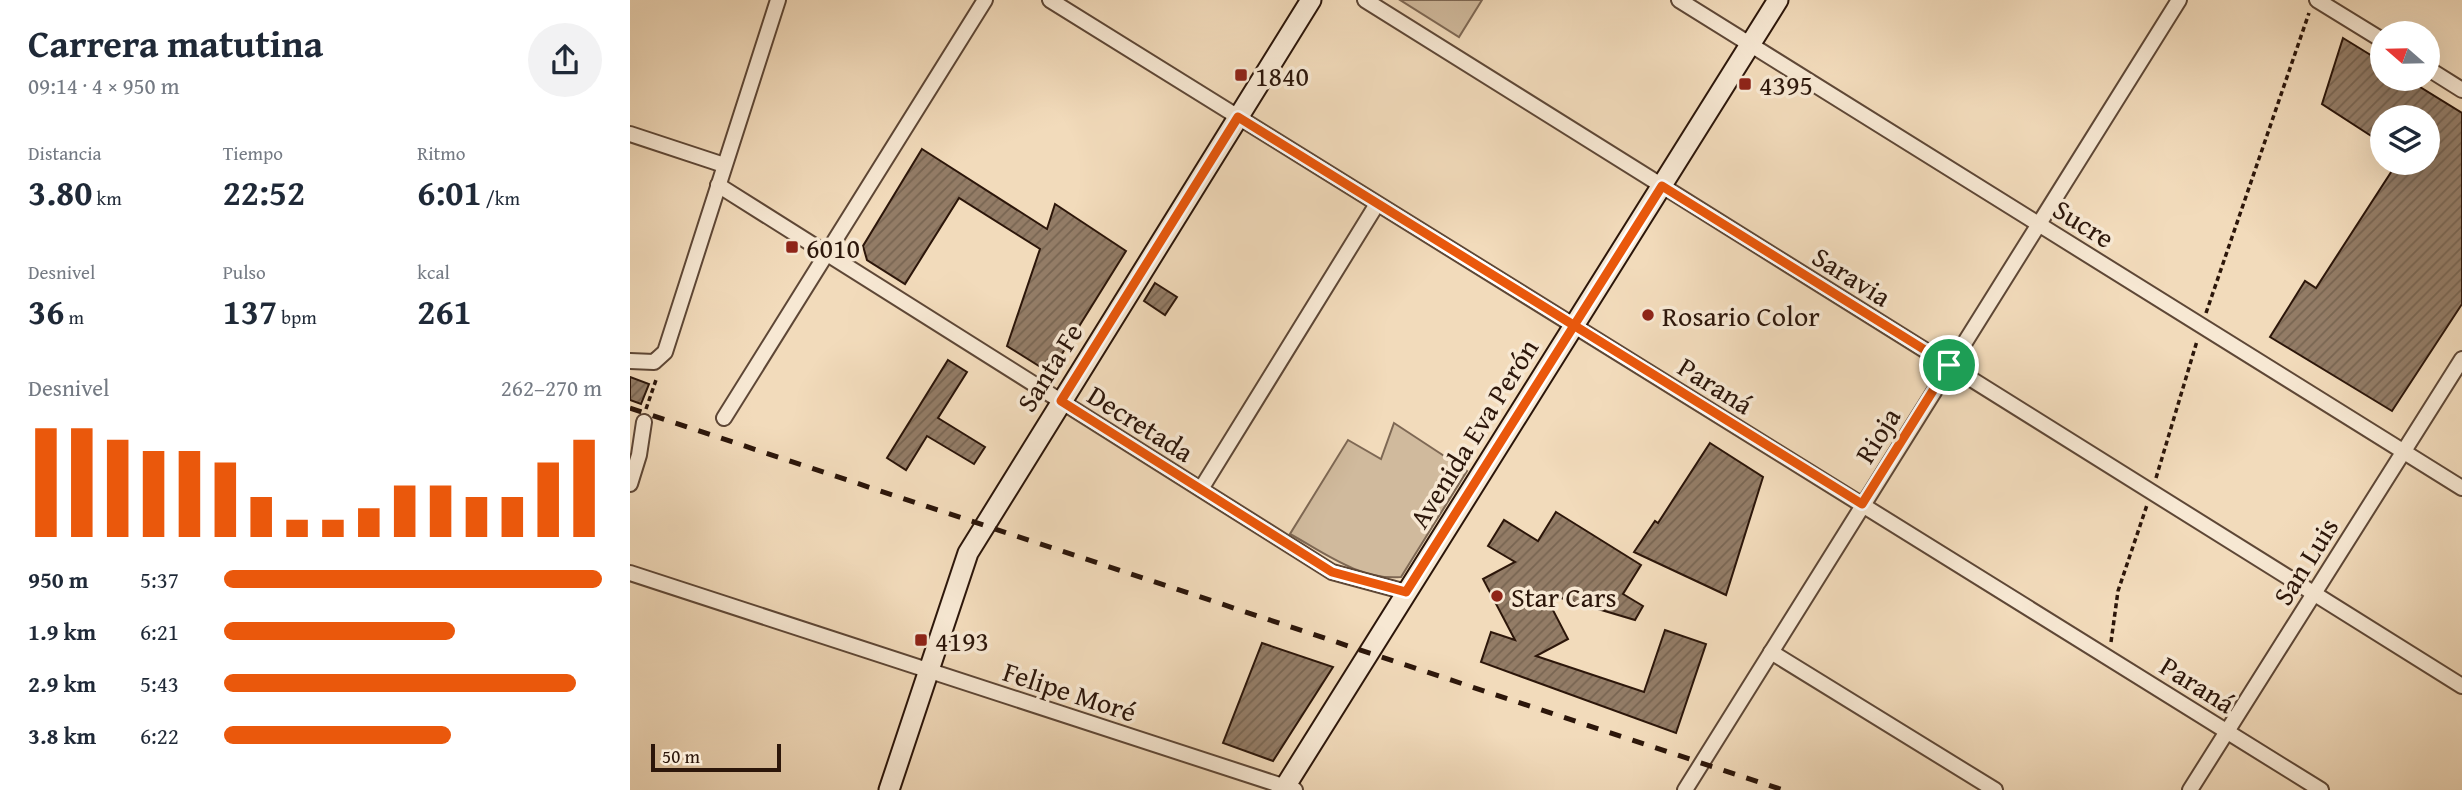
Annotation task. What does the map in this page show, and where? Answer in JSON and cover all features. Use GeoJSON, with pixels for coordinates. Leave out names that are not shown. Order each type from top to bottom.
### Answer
{"type":"FeatureCollection","features":[{"type":"Feature","properties":{"kind":"main road","name":"Santa Fe"},"geometry":{"type":"LineString","coordinates":[[889,790],[968,553],[1311,0]]}},
{"type":"Feature","properties":{"kind":"main road","name":"Avenida Eva Perón"},"geometry":{"type":"LineString","coordinates":[[1288,789],[1406,592],[1778,0]]}},
{"type":"Feature","properties":{"kind":"street"},"geometry":{"type":"LineString","coordinates":[[630,361],[654,362],[665,352],[778,0]]}},
{"type":"Feature","properties":{"kind":"street"},"geometry":{"type":"LineString","coordinates":[[724,418],[985,0]]}},
{"type":"Feature","properties":{"kind":"street","name":"Paraná"},"geometry":{"type":"LineString","coordinates":[[1050,0],[2321,790]]}},
{"type":"Feature","properties":{"kind":"street","name":"Saravia"},"geometry":{"type":"LineString","coordinates":[[1364,0],[2462,686]]}},
{"type":"Feature","properties":{"kind":"street","name":"Sucre"},"geometry":{"type":"LineString","coordinates":[[1679,0],[2462,488]]}},
{"type":"Feature","properties":{"kind":"street","name":"Rioja"},"geometry":{"type":"LineString","coordinates":[[1685,790],[2179,0]]}},
{"type":"Feature","properties":{"kind":"street"},"geometry":{"type":"LineString","coordinates":[[2317,0],[2370,33]]}},
{"type":"Feature","properties":{"kind":"street"},"geometry":{"type":"LineString","coordinates":[[2440,76],[2462,90]]}},
{"type":"Feature","properties":{"kind":"street"},"geometry":{"type":"LineString","coordinates":[[630,134],[724,165]]}},
{"type":"Feature","properties":{"kind":"street","name":"Decretada"},"geometry":{"type":"LineString","coordinates":[[718,185],[1332,572],[1406,592]]}},
{"type":"Feature","properties":{"kind":"street"},"geometry":{"type":"LineString","coordinates":[[1200,489],[1377,204]]}},
{"type":"Feature","properties":{"kind":"street","name":"San Luis"},"geometry":{"type":"LineString","coordinates":[[2190,790],[2462,359]]}},
{"type":"Feature","properties":{"kind":"street"},"geometry":{"type":"LineString","coordinates":[[630,484],[639,455],[644,422]]}},
{"type":"Feature","properties":{"kind":"street","name":"Felipe Moré"},"geometry":{"type":"LineString","coordinates":[[630,573],[1288,789]]}},
{"type":"Feature","properties":{"kind":"street"},"geometry":{"type":"LineString","coordinates":[[1771,652],[1995,790]]}},
{"type":"Feature","properties":{"kind":"shaded area"},"geometry":{"type":"Polygon","coordinates":[[[1400,0],[1482,0],[1459,37],[1400,0]]]}},
{"type":"Feature","properties":{"kind":"shaded area"},"geometry":{"type":"Polygon","coordinates":[[[1394,423],[1467,471],[1401,577],[1386,577],[1343,564],[1290,534],[1348,440],[1381,459],[1394,423]]]}},
{"type":"Feature","properties":{"kind":"building"},"geometry":{"type":"Polygon","coordinates":[[[2343,38],[2370,55],[2370,91],[2426,91],[2462,113],[2462,304],[2392,411],[2270,337],[2305,281],[2316,288],[2389,175],[2440,175],[2440,105],[2370,105],[2370,135],[2322,104],[2343,38]]]}},
{"type":"Feature","properties":{"kind":"building"},"geometry":{"type":"Polygon","coordinates":[[[922,149],[1047,229],[1055,204],[1126,251],[1055,365],[1039,366],[1007,346],[1040,249],[959,198],[905,284],[867,260],[863,246],[922,149]]]}},
{"type":"Feature","properties":{"kind":"building"},"geometry":{"type":"Polygon","coordinates":[[[1155,283],[1177,297],[1165,315],[1144,301],[1155,283]]]}},
{"type":"Feature","properties":{"kind":"building"},"geometry":{"type":"Polygon","coordinates":[[[948,360],[967,372],[938,418],[985,447],[974,464],[927,436],[906,470],[887,458],[948,360]]]}},
{"type":"Feature","properties":{"kind":"building"},"geometry":{"type":"Polygon","coordinates":[[[630,377],[649,384],[641,404],[630,400],[630,377]]]}},
{"type":"Feature","properties":{"kind":"building"},"geometry":{"type":"Polygon","coordinates":[[[1710,443],[1763,477],[1726,595],[1634,552],[1655,521],[1658,523],[1710,443]]]}},
{"type":"Feature","properties":{"kind":"building"},"geometry":{"type":"Polygon","coordinates":[[[1556,512],[1641,565],[1623,594],[1643,606],[1635,620],[1544,593],[1568,639],[1536,656],[1644,692],[1665,630],[1706,644],[1676,733],[1481,662],[1491,632],[1515,640],[1483,579],[1515,562],[1488,546],[1504,520],[1538,541],[1556,512]]]}},
{"type":"Feature","properties":{"kind":"building"},"geometry":{"type":"Polygon","coordinates":[[[1262,643],[1333,667],[1273,761],[1223,743],[1262,643]]]}},
{"type":"Feature","properties":{"kind":"railway"},"geometry":{"type":"LineString","coordinates":[[630,408],[1783,790]]}},
{"type":"Feature","properties":{"kind":"place","name":"1840"},"geometry":{"type":"Point","coordinates":[1241,75]}},
{"type":"Feature","properties":{"kind":"place","name":"4395"},"geometry":{"type":"Point","coordinates":[1745,84]}},
{"type":"Feature","properties":{"kind":"place","name":"6010"},"geometry":{"type":"Point","coordinates":[792,247]}},
{"type":"Feature","properties":{"kind":"place","name":"Rosario Color"},"geometry":{"type":"Point","coordinates":[1648,315]}},
{"type":"Feature","properties":{"kind":"place","name":"Star Cars"},"geometry":{"type":"Point","coordinates":[1497,596]}},
{"type":"Feature","properties":{"kind":"place","name":"4193"},"geometry":{"type":"Point","coordinates":[921,640]}},
{"type":"Feature","properties":{"kind":"route"},"geometry":{"type":"LineString","coordinates":[[1949,365],[1662,186],[1574,326],[1406,592],[1332,572],[1061,401],[1238,117],[1574,326],[1862,504],[1949,365]]}}]}
